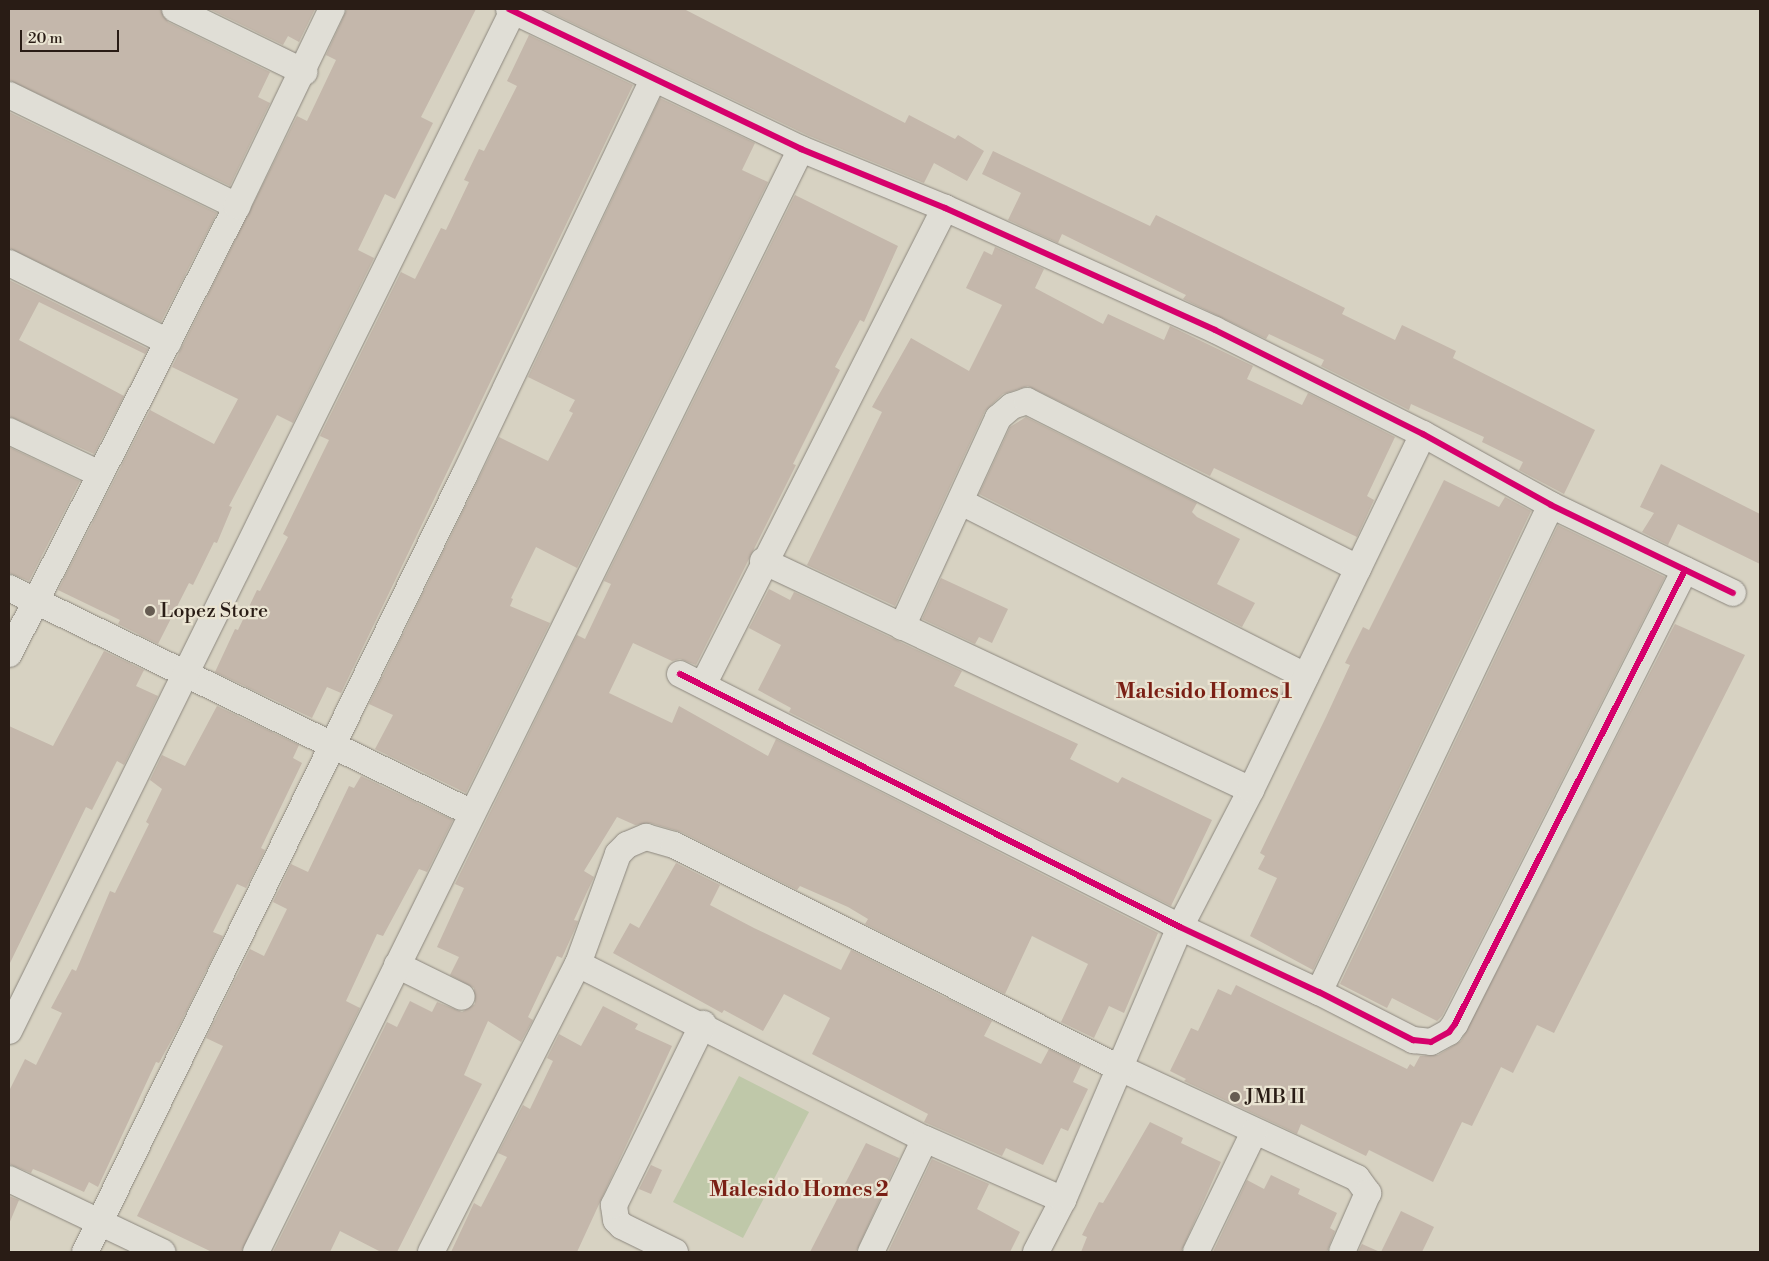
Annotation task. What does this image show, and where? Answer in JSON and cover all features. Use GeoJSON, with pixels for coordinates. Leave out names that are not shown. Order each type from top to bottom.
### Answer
{"type":"FeatureCollection","features":[{"type":"Feature","properties":{"kind":"street"},"geometry":{"type":"LineString","coordinates":[[175,9],[304,72]]}},
{"type":"Feature","properties":{"kind":"street"},"geometry":{"type":"LineString","coordinates":[[9,654],[34,600],[237,206],[304,72],[332,9]]}},
{"type":"Feature","properties":{"kind":"street"},"geometry":{"type":"LineString","coordinates":[[9,1031],[511,10],[801,149],[945,208],[1215,330],[1423,434],[1552,505],[1733,593]]}},
{"type":"Feature","properties":{"kind":"street"},"geometry":{"type":"LineString","coordinates":[[85,1252],[333,745],[653,78]]}},
{"type":"Feature","properties":{"kind":"street"},"geometry":{"type":"LineString","coordinates":[[9,95],[237,206]]}},
{"type":"Feature","properties":{"kind":"street"},"geometry":{"type":"LineString","coordinates":[[256,1252],[801,149]]}},
{"type":"Feature","properties":{"kind":"street"},"geometry":{"type":"LineString","coordinates":[[945,208],[763,561],[692,680],[1180,927],[1319,992],[1413,1040],[1431,1042],[1449,1032],[1685,570]]}},
{"type":"Feature","properties":{"kind":"street"},"geometry":{"type":"LineString","coordinates":[[9,263],[168,342]]}},
{"type":"Feature","properties":{"kind":"street"},"geometry":{"type":"LineString","coordinates":[[902,627],[998,418],[1005,411],[1027,402],[1358,568]]}},
{"type":"Feature","properties":{"kind":"street"},"geometry":{"type":"LineString","coordinates":[[9,431],[100,474]]}},
{"type":"Feature","properties":{"kind":"street"},"geometry":{"type":"LineString","coordinates":[[1036,1252],[1063,1200],[1180,927],[1251,790],[1304,676],[1423,434]]}},
{"type":"Feature","properties":{"kind":"street"},"geometry":{"type":"LineString","coordinates":[[961,502],[1304,676]]}},
{"type":"Feature","properties":{"kind":"street"},"geometry":{"type":"LineString","coordinates":[[1319,992],[1552,505]]}},
{"type":"Feature","properties":{"kind":"street"},"geometry":{"type":"LineString","coordinates":[[763,561],[1251,790]]}},
{"type":"Feature","properties":{"kind":"street"},"geometry":{"type":"LineString","coordinates":[[9,588],[472,813]]}},
{"type":"Feature","properties":{"kind":"street"},"geometry":{"type":"LineString","coordinates":[[431,1252],[578,964],[618,854],[636,840],[658,838],[1120,1068],[1254,1132],[1357,1178],[1365,1185],[1368,1193],[1365,1206],[1342,1252]]}},
{"type":"Feature","properties":{"kind":"street"},"geometry":{"type":"LineString","coordinates":[[578,964],[703,1024],[925,1139],[1063,1200]]}},
{"type":"Feature","properties":{"kind":"street"},"geometry":{"type":"LineString","coordinates":[[397,966],[462,997]]}},
{"type":"Feature","properties":{"kind":"street"},"geometry":{"type":"LineString","coordinates":[[675,1252],[622,1226],[616,1220],[614,1205],[703,1024]]}},
{"type":"Feature","properties":{"kind":"street"},"geometry":{"type":"LineString","coordinates":[[1196,1252],[1254,1132]]}},
{"type":"Feature","properties":{"kind":"street"},"geometry":{"type":"LineString","coordinates":[[871,1252],[925,1139]]}},
{"type":"Feature","properties":{"kind":"street"},"geometry":{"type":"LineString","coordinates":[[9,1180],[162,1252]]}},
{"type":"Feature","properties":{"kind":"green space"},"geometry":{"type":"Polygon","coordinates":[[[739,1076],[809,1112],[743,1238],[673,1202],[739,1076]]]}},
{"type":"Feature","properties":{"kind":"building"},"geometry":{"type":"Polygon","coordinates":[[[9,9],[160,9],[168,22],[270,72],[258,97],[270,103],[230,186],[9,80],[9,9]]]}},
{"type":"Feature","properties":{"kind":"building"},"geometry":{"type":"Polygon","coordinates":[[[209,9],[315,9],[299,42],[288,36],[283,45],[209,9]]]}},
{"type":"Feature","properties":{"kind":"building"},"geometry":{"type":"Polygon","coordinates":[[[347,9],[476,9],[421,117],[433,123],[395,199],[385,194],[358,250],[374,258],[293,423],[277,415],[229,506],[232,507],[217,543],[214,542],[193,585],[189,583],[158,644],[118,624],[120,620],[58,590],[150,410],[214,444],[238,399],[172,367],[297,116],[307,121],[336,60],[326,55],[347,9]]]}},
{"type":"Feature","properties":{"kind":"building"},"geometry":{"type":"Polygon","coordinates":[[[543,9],[684,9],[905,123],[909,115],[955,139],[958,135],[984,151],[967,181],[934,163],[924,183],[807,135],[543,9]]]}},
{"type":"Feature","properties":{"kind":"building"},"geometry":{"type":"Polygon","coordinates":[[[529,35],[633,85],[341,693],[327,687],[312,718],[215,672],[235,629],[238,630],[257,590],[260,591],[288,537],[283,534],[329,440],[320,436],[401,272],[415,279],[441,228],[446,230],[469,182],[464,180],[479,149],[484,151],[517,86],[507,81],[529,35]]]}},
{"type":"Feature","properties":{"kind":"building"},"geometry":{"type":"Polygon","coordinates":[[[660,98],[755,143],[742,170],[768,182],[577,568],[536,547],[511,598],[513,599],[510,606],[550,623],[466,793],[375,749],[393,715],[369,704],[499,437],[548,461],[573,413],[569,411],[575,400],[528,377],[660,98]]]}},
{"type":"Feature","properties":{"kind":"building"},"geometry":{"type":"Polygon","coordinates":[[[9,112],[217,213],[161,322],[9,248],[9,112]]]}},
{"type":"Feature","properties":{"kind":"building"},"geometry":{"type":"Polygon","coordinates":[[[993,151],[1150,226],[1156,215],[1345,308],[1342,314],[1395,340],[1402,325],[1456,351],[1453,358],[1595,430],[1564,494],[1519,470],[1523,462],[1482,442],[1484,437],[1411,404],[1409,410],[1321,366],[1324,360],[1269,334],[1266,339],[1183,299],[1186,295],[1062,234],[1058,243],[1008,220],[1021,193],[982,174],[993,151]]]}},
{"type":"Feature","properties":{"kind":"building"},"geometry":{"type":"Polygon","coordinates":[[[795,195],[898,246],[864,322],[860,320],[835,367],[840,370],[793,464],[796,465],[696,665],[680,659],[672,661],[633,643],[609,693],[672,723],[679,706],[768,756],[776,739],[1158,933],[1124,1013],[1109,1006],[1094,1038],[1061,1022],[1088,964],[1032,936],[1005,994],[865,924],[868,919],[848,907],[800,886],[797,890],[681,832],[650,823],[635,825],[617,817],[584,871],[594,877],[574,920],[578,921],[562,958],[557,956],[528,1017],[533,1020],[521,1042],[488,1021],[464,1075],[482,1084],[397,1252],[381,1252],[340,1231],[330,1252],[273,1252],[387,1022],[397,1027],[410,1001],[432,1012],[437,1002],[462,1012],[475,1004],[474,988],[450,975],[459,957],[437,947],[464,888],[455,884],[577,635],[585,639],[611,584],[604,581],[795,195]]]}},
{"type":"Feature","properties":{"kind":"building"},"geometry":{"type":"Polygon","coordinates":[[[995,247],[1044,269],[1035,288],[1103,324],[1108,314],[1164,340],[1170,326],[1253,366],[1247,379],[1302,405],[1308,393],[1395,437],[1367,496],[1374,500],[1357,537],[1214,468],[1210,476],[1028,386],[1003,394],[985,411],[895,606],[807,565],[882,412],[872,407],[911,338],[969,371],[1002,305],[966,288],[984,251],[992,255],[995,247]]]}},
{"type":"Feature","properties":{"kind":"building"},"geometry":{"type":"Polygon","coordinates":[[[9,280],[148,349],[145,354],[39,302],[19,340],[124,396],[94,454],[9,416],[9,280]]]}},
{"type":"Feature","properties":{"kind":"building"},"geometry":{"type":"Polygon","coordinates":[[[1026,417],[1197,503],[1192,512],[1197,517],[1240,539],[1217,584],[1255,603],[1242,627],[979,494],[1010,427],[1026,417]]]}},
{"type":"Feature","properties":{"kind":"building"},"geometry":{"type":"Polygon","coordinates":[[[9,447],[80,481],[29,581],[9,573],[9,447]]]}},
{"type":"Feature","properties":{"kind":"building"},"geometry":{"type":"Polygon","coordinates":[[[1661,464],[1760,514],[1760,564],[1678,524],[1668,545],[1642,532],[1654,513],[1640,507],[1661,464]]]}},
{"type":"Feature","properties":{"kind":"building"},"geometry":{"type":"Polygon","coordinates":[[[1444,480],[1499,507],[1505,497],[1531,511],[1313,970],[1250,936],[1277,878],[1258,869],[1265,856],[1260,853],[1350,665],[1345,663],[1363,627],[1369,630],[1444,480]]]}},
{"type":"Feature","properties":{"kind":"building"},"geometry":{"type":"Polygon","coordinates":[[[1558,525],[1665,577],[1442,1016],[1437,1021],[1392,998],[1387,1008],[1340,984],[1558,525]]]}},
{"type":"Feature","properties":{"kind":"building"},"geometry":{"type":"Polygon","coordinates":[[[941,578],[1008,609],[992,643],[979,637],[975,644],[922,619],[941,578]]]}},
{"type":"Feature","properties":{"kind":"building"},"geometry":{"type":"Polygon","coordinates":[[[769,589],[790,600],[794,592],[962,671],[954,686],[1078,744],[1070,759],[1118,783],[1122,777],[1212,820],[1171,906],[789,712],[791,708],[758,690],[781,645],[749,628],[769,589]]]}},
{"type":"Feature","properties":{"kind":"building"},"geometry":{"type":"Polygon","coordinates":[[[1675,624],[1745,655],[1554,1033],[1537,1025],[1513,1073],[1501,1067],[1472,1126],[1462,1122],[1433,1182],[1369,1150],[1366,1156],[1301,1124],[1297,1134],[1184,1081],[1186,1079],[1170,1071],[1191,1028],[1198,1031],[1218,989],[1231,995],[1236,985],[1407,1069],[1410,1064],[1414,1067],[1420,1056],[1438,1055],[1461,1041],[1675,624]]]}},
{"type":"Feature","properties":{"kind":"building"},"geometry":{"type":"Polygon","coordinates":[[[104,651],[144,670],[136,686],[158,696],[124,765],[117,761],[92,810],[86,807],[9,965],[9,726],[53,746],[104,651]]]}},
{"type":"Feature","properties":{"kind":"building"},"geometry":{"type":"Polygon","coordinates":[[[217,706],[299,745],[293,758],[302,763],[261,848],[265,850],[246,888],[237,884],[213,932],[223,936],[180,1024],[159,1063],[156,1062],[98,1187],[89,1182],[84,1192],[33,1169],[31,1173],[9,1164],[9,1091],[25,1059],[36,1065],[62,1013],[51,1008],[72,969],[76,971],[110,891],[115,893],[149,824],[146,822],[162,789],[150,780],[162,755],[185,766],[217,706]]]}},
{"type":"Feature","properties":{"kind":"building"},"geometry":{"type":"Polygon","coordinates":[[[361,776],[453,820],[427,872],[419,869],[383,936],[377,934],[346,1001],[360,1008],[241,1252],[212,1252],[137,1216],[223,1046],[206,1038],[250,949],[264,956],[287,909],[273,902],[291,864],[308,872],[349,786],[354,788],[361,776]]]}},
{"type":"Feature","properties":{"kind":"building"},"geometry":{"type":"Polygon","coordinates":[[[676,863],[720,885],[710,905],[754,928],[841,970],[851,950],[992,1021],[984,1036],[1041,1064],[1049,1049],[1081,1065],[1073,1082],[1088,1089],[1068,1131],[1061,1128],[1043,1165],[1006,1148],[1002,1156],[924,1122],[928,1114],[812,1054],[830,1018],[784,994],[763,1031],[724,1010],[722,1013],[613,953],[630,923],[639,928],[676,863]]]}},
{"type":"Feature","properties":{"kind":"building"},"geometry":{"type":"Polygon","coordinates":[[[603,1006],[638,1024],[635,1029],[672,1046],[577,1252],[451,1252],[474,1203],[481,1207],[507,1157],[498,1153],[523,1105],[530,1109],[553,1061],[547,1058],[559,1034],[581,1046],[603,1006]]]}},
{"type":"Feature","properties":{"kind":"building"},"geometry":{"type":"Polygon","coordinates":[[[1150,1122],[1183,1138],[1181,1143],[1221,1162],[1181,1252],[1081,1252],[1087,1237],[1082,1235],[1099,1202],[1103,1203],[1150,1122]]]}},
{"type":"Feature","properties":{"kind":"building"},"geometry":{"type":"Polygon","coordinates":[[[866,1143],[899,1158],[856,1252],[810,1252],[866,1143]]]}},
{"type":"Feature","properties":{"kind":"building"},"geometry":{"type":"Polygon","coordinates":[[[932,1159],[989,1184],[977,1209],[1020,1232],[1010,1252],[888,1252],[932,1159]]]}},
{"type":"Feature","properties":{"kind":"building"},"geometry":{"type":"Polygon","coordinates":[[[651,1165],[662,1170],[651,1194],[639,1189],[651,1165]]]}},
{"type":"Feature","properties":{"kind":"building"},"geometry":{"type":"Polygon","coordinates":[[[1271,1175],[1300,1189],[1298,1194],[1337,1213],[1330,1228],[1335,1231],[1327,1252],[1213,1252],[1247,1180],[1264,1189],[1271,1175]]]}},
{"type":"Feature","properties":{"kind":"building"},"geometry":{"type":"Polygon","coordinates":[[[9,1196],[19,1200],[9,1224],[9,1196]]]}},
{"type":"Feature","properties":{"kind":"building"},"geometry":{"type":"Polygon","coordinates":[[[1401,1211],[1434,1227],[1422,1252],[1381,1252],[1401,1211]]]}},
{"type":"Feature","properties":{"kind":"building"},"geometry":{"type":"Polygon","coordinates":[[[1362,1244],[1380,1252],[1358,1252],[1362,1244]]]}},
{"type":"Feature","properties":{"kind":"cycle path"},"geometry":{"type":"LineString","coordinates":[[509,9],[801,149],[945,208],[1215,330],[1423,434],[1551,505],[1733,593]]}},
{"type":"Feature","properties":{"kind":"cycle path"},"geometry":{"type":"LineString","coordinates":[[680,674],[1180,927],[1319,992],[1413,1040],[1431,1042],[1449,1032],[1455,1024],[1685,570]]}},
{"type":"Feature","properties":{"kind":"place","name":"Lopez Store"},"geometry":{"type":"Point","coordinates":[150,611]}},
{"type":"Feature","properties":{"kind":"place","name":"JMB II"},"geometry":{"type":"Point","coordinates":[1235,1097]}},
{"type":"Feature","properties":{"kind":"district","name":"Malesido Homes 1"},"geometry":{"type":"Point","coordinates":[1204,692]}},
{"type":"Feature","properties":{"kind":"district","name":"Malesido Homes 2"},"geometry":{"type":"Point","coordinates":[799,1190]}}]}
